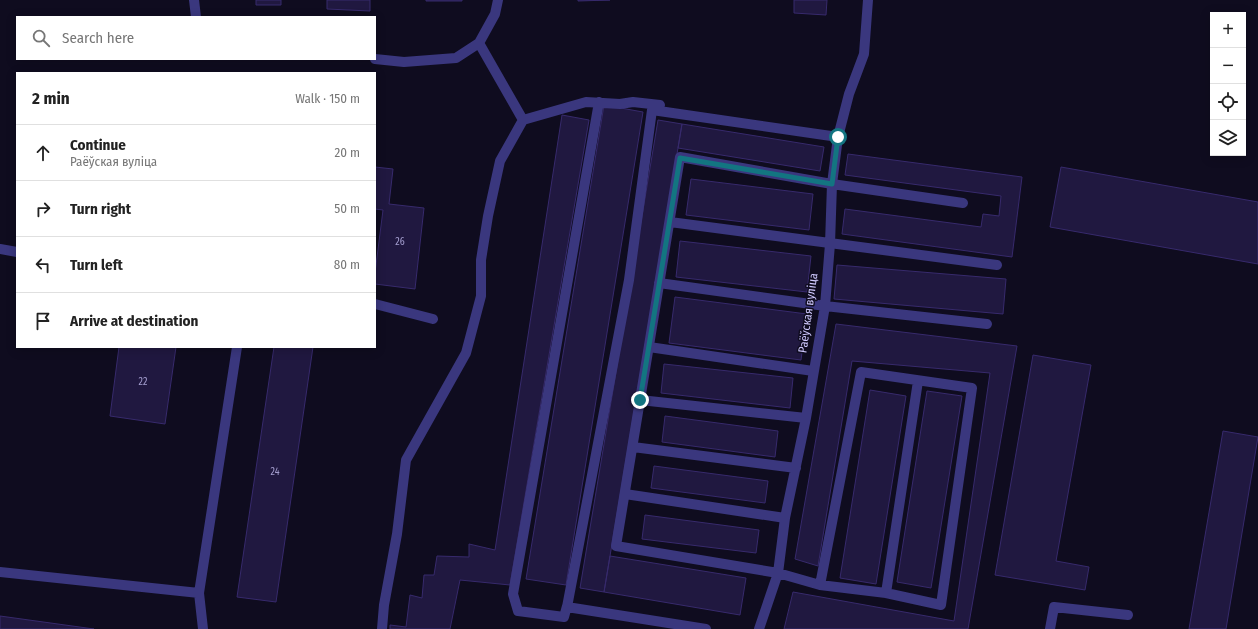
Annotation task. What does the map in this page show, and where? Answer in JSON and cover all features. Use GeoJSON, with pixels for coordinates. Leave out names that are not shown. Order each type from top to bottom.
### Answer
{"type":"FeatureCollection","features":[{"type":"Feature","properties":{"kind":"street"},"geometry":{"type":"LineString","coordinates":[[194,0],[196,16]]}},
{"type":"Feature","properties":{"kind":"street"},"geometry":{"type":"LineString","coordinates":[[376,59],[404,62],[456,58],[479,43],[495,14],[498,0]]}},
{"type":"Feature","properties":{"kind":"street","name":"Раёўская вуліца"},"geometry":{"type":"LineString","coordinates":[[759,629],[778,573],[785,518],[806,418],[825,306],[830,244],[832,184],[838,137],[849,94],[864,54],[868,0]]}},
{"type":"Feature","properties":{"kind":"street"},"geometry":{"type":"LineString","coordinates":[[479,43],[523,120]]}},
{"type":"Feature","properties":{"kind":"street"},"geometry":{"type":"LineString","coordinates":[[382,629],[384,605],[397,534],[406,460],[466,353],[481,296],[481,260],[488,216],[500,160],[523,120],[586,102],[620,104],[633,102],[660,105],[652,110]]}},
{"type":"Feature","properties":{"kind":"street"},"geometry":{"type":"LineString","coordinates":[[599,102],[513,594],[518,611],[564,617],[567,606],[629,280],[652,110]]}},
{"type":"Feature","properties":{"kind":"street"},"geometry":{"type":"LineString","coordinates":[[652,110],[838,137]]}},
{"type":"Feature","properties":{"kind":"street"},"geometry":{"type":"LineString","coordinates":[[820,585],[861,372],[972,388],[941,605],[886,593],[820,585],[778,573],[616,546],[680,158],[832,184],[962,203]]}},
{"type":"Feature","properties":{"kind":"street"},"geometry":{"type":"LineString","coordinates":[[670,222],[997,265]]}},
{"type":"Feature","properties":{"kind":"street"},"geometry":{"type":"LineString","coordinates":[[0,249],[16,252]]}},
{"type":"Feature","properties":{"kind":"street"},"geometry":{"type":"LineString","coordinates":[[659,283],[825,306],[987,324]]}},
{"type":"Feature","properties":{"kind":"street"},"geometry":{"type":"LineString","coordinates":[[376,304],[433,319]]}},
{"type":"Feature","properties":{"kind":"street"},"geometry":{"type":"LineString","coordinates":[[649,347],[813,371]]}},
{"type":"Feature","properties":{"kind":"street"},"geometry":{"type":"LineString","coordinates":[[203,629],[199,593],[237,348]]}},
{"type":"Feature","properties":{"kind":"street"},"geometry":{"type":"LineString","coordinates":[[886,593],[918,381]]}},
{"type":"Feature","properties":{"kind":"street"},"geometry":{"type":"LineString","coordinates":[[640,400],[806,418]]}},
{"type":"Feature","properties":{"kind":"street"},"geometry":{"type":"LineString","coordinates":[[633,447],[796,468]]}},
{"type":"Feature","properties":{"kind":"street"},"geometry":{"type":"LineString","coordinates":[[624,494],[785,518]]}},
{"type":"Feature","properties":{"kind":"street"},"geometry":{"type":"LineString","coordinates":[[0,572],[199,593]]}},
{"type":"Feature","properties":{"kind":"street"},"geometry":{"type":"LineString","coordinates":[[567,606],[706,629]]}},
{"type":"Feature","properties":{"kind":"street"},"geometry":{"type":"LineString","coordinates":[[1050,629],[1054,607],[1128,615]]}},
{"type":"Feature","properties":{"kind":"building"},"geometry":{"type":"Polygon","coordinates":[[[256,0],[281,0],[281,5],[256,5],[256,0]]]}},
{"type":"Feature","properties":{"kind":"building"},"geometry":{"type":"Polygon","coordinates":[[[327,0],[370,0],[370,11],[327,9],[327,0]]]}},
{"type":"Feature","properties":{"kind":"building"},"geometry":{"type":"Polygon","coordinates":[[[462,0],[462,1],[426,1],[462,0]]]}},
{"type":"Feature","properties":{"kind":"building"},"geometry":{"type":"Polygon","coordinates":[[[578,0],[610,0],[578,1],[578,0]]]}},
{"type":"Feature","properties":{"kind":"building"},"geometry":{"type":"Polygon","coordinates":[[[794,0],[827,0],[826,15],[794,13],[794,0]]]}},
{"type":"Feature","properties":{"kind":"building"},"geometry":{"type":"Polygon","coordinates":[[[604,105],[643,112],[566,585],[526,579],[604,105]]]}},
{"type":"Feature","properties":{"kind":"building"},"geometry":{"type":"Polygon","coordinates":[[[562,115],[589,120],[510,585],[460,580],[450,629],[390,629],[390,625],[406,627],[410,595],[422,598],[424,575],[434,575],[437,556],[469,557],[469,544],[495,550],[562,115]]]}},
{"type":"Feature","properties":{"kind":"building"},"geometry":{"type":"Polygon","coordinates":[[[658,120],[682,124],[604,592],[580,588],[658,120]]]}},
{"type":"Feature","properties":{"kind":"building"},"geometry":{"type":"Polygon","coordinates":[[[682,124],[824,147],[820,171],[678,148],[682,124]]]}},
{"type":"Feature","properties":{"kind":"building"},"geometry":{"type":"Polygon","coordinates":[[[848,154],[1022,177],[1012,257],[842,234],[845,209],[981,227],[983,214],[999,216],[1001,196],[845,175],[848,154]]]}},
{"type":"Feature","properties":{"kind":"building"},"geometry":{"type":"Polygon","coordinates":[[[376,167],[393,169],[389,204],[424,208],[415,289],[376,284],[376,265],[383,210],[376,209],[376,167]]]}},
{"type":"Feature","properties":{"kind":"building"},"geometry":{"type":"Polygon","coordinates":[[[1061,167],[1258,202],[1258,264],[1050,227],[1061,167]]]}},
{"type":"Feature","properties":{"kind":"building"},"geometry":{"type":"Polygon","coordinates":[[[691,179],[813,194],[809,230],[686,215],[691,179]]]}},
{"type":"Feature","properties":{"kind":"building"},"geometry":{"type":"Polygon","coordinates":[[[680,241],[811,256],[807,292],[676,277],[680,241]]]}},
{"type":"Feature","properties":{"kind":"building"},"geometry":{"type":"Polygon","coordinates":[[[837,265],[1006,279],[1003,314],[834,299],[837,265]]]}},
{"type":"Feature","properties":{"kind":"building"},"geometry":{"type":"Polygon","coordinates":[[[675,297],[807,314],[801,360],[669,343],[675,297]]]}},
{"type":"Feature","properties":{"kind":"building"},"geometry":{"type":"Polygon","coordinates":[[[836,324],[1017,346],[968,629],[784,629],[793,592],[954,621],[990,373],[852,361],[818,566],[795,559],[836,324]]]}},
{"type":"Feature","properties":{"kind":"building"},"geometry":{"type":"Polygon","coordinates":[[[119,348],[176,348],[165,424],[110,416],[119,348]]]}},
{"type":"Feature","properties":{"kind":"building"},"geometry":{"type":"Polygon","coordinates":[[[274,348],[313,348],[276,602],[237,597],[274,348]]]}},
{"type":"Feature","properties":{"kind":"building"},"geometry":{"type":"Polygon","coordinates":[[[1033,355],[1091,365],[1056,561],[1089,567],[1085,590],[995,575],[1033,355]]]}},
{"type":"Feature","properties":{"kind":"building"},"geometry":{"type":"Polygon","coordinates":[[[664,364],[793,378],[790,408],[661,393],[664,364]]]}},
{"type":"Feature","properties":{"kind":"building"},"geometry":{"type":"Polygon","coordinates":[[[870,390],[906,396],[876,584],[840,578],[870,390]]]}},
{"type":"Feature","properties":{"kind":"building"},"geometry":{"type":"Polygon","coordinates":[[[927,391],[962,396],[931,588],[897,582],[927,391]]]}},
{"type":"Feature","properties":{"kind":"building"},"geometry":{"type":"Polygon","coordinates":[[[665,416],[778,431],[775,457],[662,442],[665,416]]]}},
{"type":"Feature","properties":{"kind":"building"},"geometry":{"type":"Polygon","coordinates":[[[1223,431],[1258,437],[1226,629],[1189,629],[1223,431]]]}},
{"type":"Feature","properties":{"kind":"building"},"geometry":{"type":"Polygon","coordinates":[[[654,466],[768,481],[765,503],[651,488],[654,466]]]}},
{"type":"Feature","properties":{"kind":"building"},"geometry":{"type":"Polygon","coordinates":[[[645,515],[759,530],[756,553],[642,539],[645,515]]]}},
{"type":"Feature","properties":{"kind":"building"},"geometry":{"type":"Polygon","coordinates":[[[610,556],[746,578],[740,615],[604,592],[610,556]]]}},
{"type":"Feature","properties":{"kind":"building"},"geometry":{"type":"Polygon","coordinates":[[[0,616],[94,629],[0,629],[0,616]]]}},
{"type":"Feature","properties":{"kind":"route"},"geometry":{"type":"LineString","coordinates":[[640,400],[680,158],[832,184],[838,137]]}}]}
